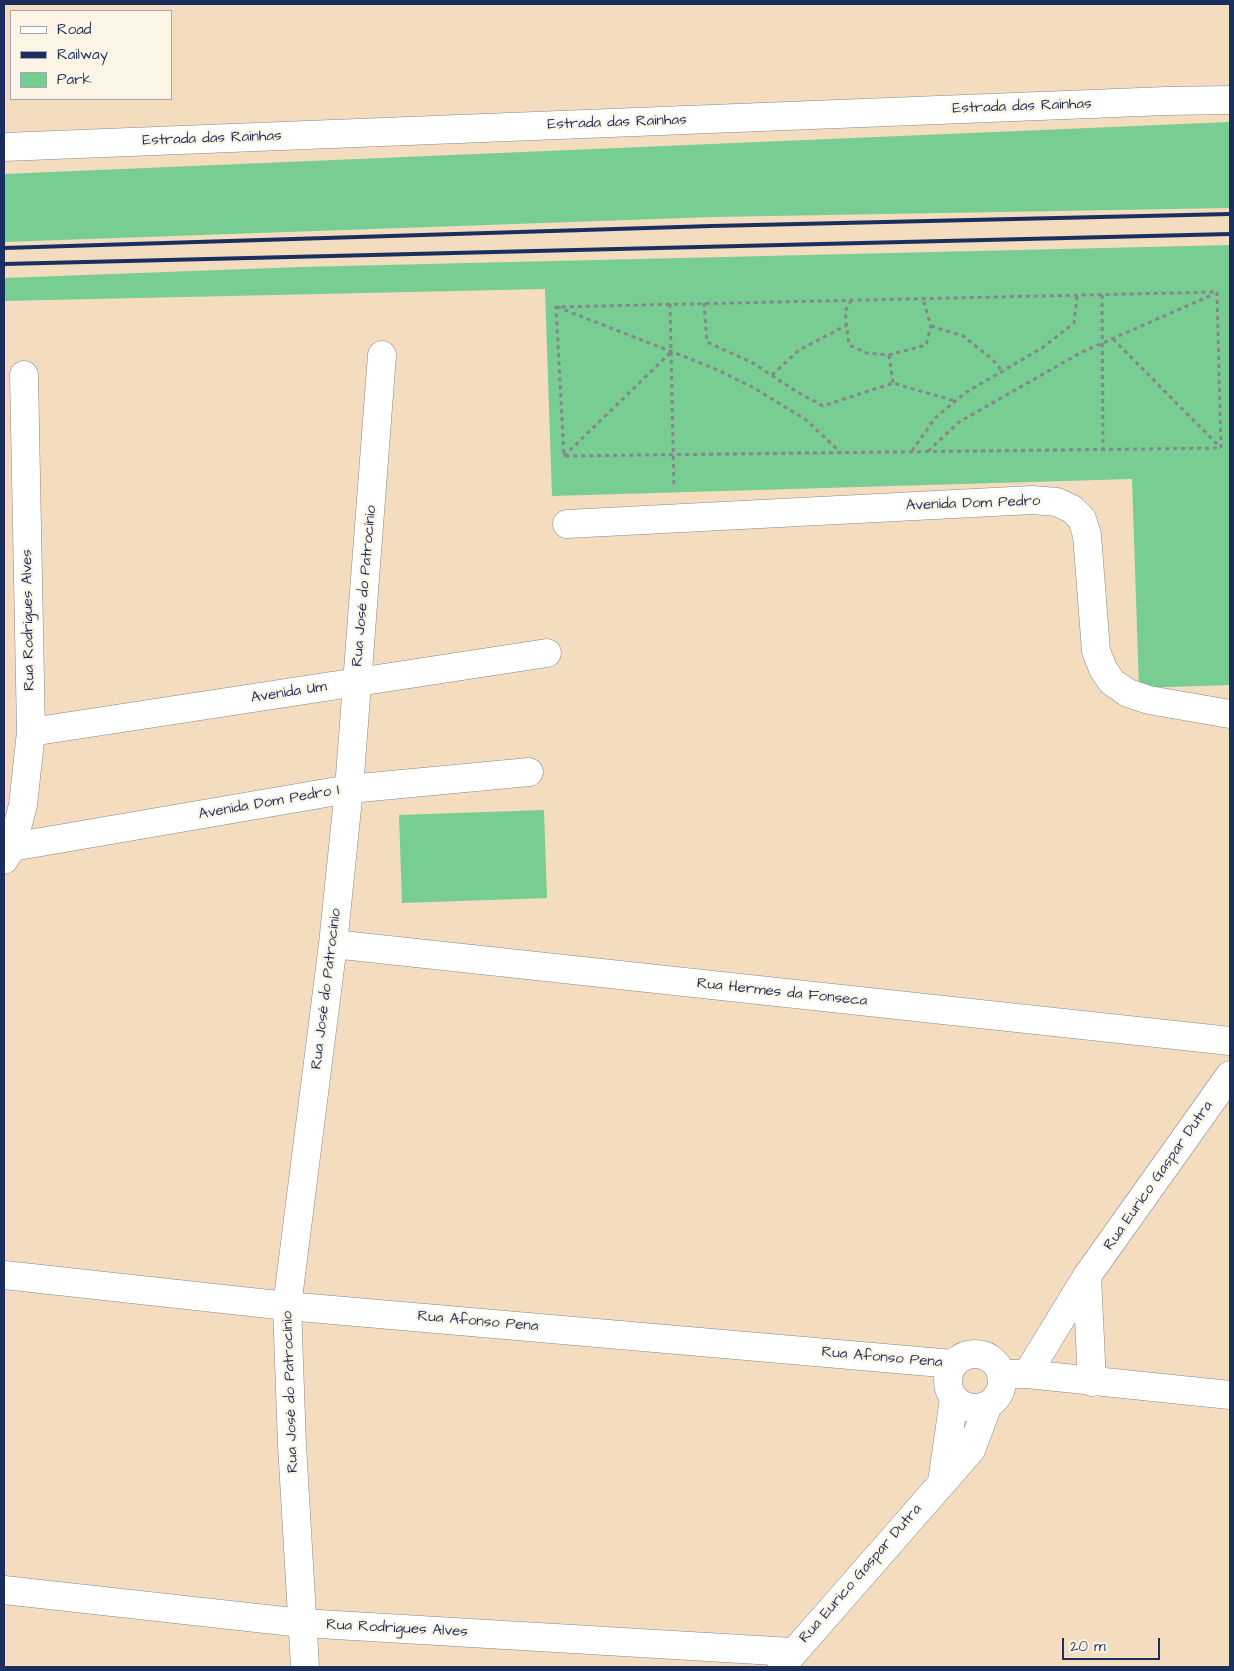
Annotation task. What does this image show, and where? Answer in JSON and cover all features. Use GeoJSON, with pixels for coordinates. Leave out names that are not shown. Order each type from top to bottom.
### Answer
{"type":"FeatureCollection","features":[{"type":"Feature","properties":{"kind":"street","name":"Estrada das Rainhas"},"geometry":{"type":"LineString","coordinates":[[4,148],[1166,101],[1230,100]]}},
{"type":"Feature","properties":{"kind":"street","name":"Rua José do Patrocínio"},"geometry":{"type":"LineString","coordinates":[[305,1667],[288,1306],[333,944],[349,789],[382,355]]}},
{"type":"Feature","properties":{"kind":"street","name":"Rua Rodrigues Alves"},"geometry":{"type":"LineString","coordinates":[[8,854],[23,806],[30,732],[24,375]]}},
{"type":"Feature","properties":{"kind":"street","name":"Avenida Dom Pedro"},"geometry":{"type":"LineString","coordinates":[[567,524],[1032,500],[1057,502],[1072,509],[1082,519],[1087,535],[1096,651],[1103,669],[1112,682],[1128,693],[1149,700],[1230,714]]}},
{"type":"Feature","properties":{"kind":"street","name":"Avenida Um"},"geometry":{"type":"LineString","coordinates":[[30,732],[547,653]]}},
{"type":"Feature","properties":{"kind":"street"},"geometry":{"type":"LineString","coordinates":[[4,764],[25,781]]}},
{"type":"Feature","properties":{"kind":"street","name":"Avenida Dom Pedro I"},"geometry":{"type":"LineString","coordinates":[[8,854],[349,789],[529,772]]}},
{"type":"Feature","properties":{"kind":"street","name":"Rua Hermes da Fonseca"},"geometry":{"type":"LineString","coordinates":[[333,944],[1230,1041]]}},
{"type":"Feature","properties":{"kind":"street","name":"Rua Eurico Gaspar Dutra"},"geometry":{"type":"LineString","coordinates":[[1014,1374],[1088,1276],[1230,1076]]}},
{"type":"Feature","properties":{"kind":"street","name":"Rua Afonso Pena"},"geometry":{"type":"LineString","coordinates":[[4,1275],[288,1306],[953,1364]]}},
{"type":"Feature","properties":{"kind":"street"},"geometry":{"type":"LineString","coordinates":[[1088,1276],[1092,1382]]}},
{"type":"Feature","properties":{"kind":"street"},"geometry":{"type":"LineString","coordinates":[[1014,1374],[999,1392],[997,1398],[988,1405],[976,1409],[964,1406],[954,1399],[948,1388],[948,1376],[953,1364],[962,1357],[974,1353],[986,1356],[1014,1374],[1230,1395]]}},
{"type":"Feature","properties":{"kind":"street"},"geometry":{"type":"LineString","coordinates":[[942,1482],[954,1399]]}},
{"type":"Feature","properties":{"kind":"street","name":"Rua Eurico Gaspar Dutra"},"geometry":{"type":"LineString","coordinates":[[786,1660],[971,1450],[988,1405]]}},
{"type":"Feature","properties":{"kind":"street","name":"Rua Rodrigues Alves"},"geometry":{"type":"LineString","coordinates":[[4,1590],[302,1623],[786,1660]]}},
{"type":"Feature","properties":{"kind":"path"},"geometry":{"type":"LineString","coordinates":[[556,307],[1217,292]]}},
{"type":"Feature","properties":{"kind":"path"},"geometry":{"type":"LineString","coordinates":[[927,452],[959,422],[1080,353],[1217,292]]}},
{"type":"Feature","properties":{"kind":"path"},"geometry":{"type":"LineString","coordinates":[[1217,292],[1221,448]]}},
{"type":"Feature","properties":{"kind":"path"},"geometry":{"type":"LineString","coordinates":[[1102,295],[1103,450]]}},
{"type":"Feature","properties":{"kind":"path"},"geometry":{"type":"LineString","coordinates":[[912,452],[935,418],[955,401],[1042,348],[1074,323],[1077,296]]}},
{"type":"Feature","properties":{"kind":"path"},"geometry":{"type":"LineString","coordinates":[[851,300],[845,312],[850,345],[867,353],[889,355],[926,345],[931,326],[923,298]]}},
{"type":"Feature","properties":{"kind":"path"},"geometry":{"type":"LineString","coordinates":[[704,303],[707,342],[753,363],[797,392],[823,406],[892,383],[955,401]]}},
{"type":"Feature","properties":{"kind":"path"},"geometry":{"type":"LineString","coordinates":[[670,304],[674,518]]}},
{"type":"Feature","properties":{"kind":"path"},"geometry":{"type":"LineString","coordinates":[[556,307],[711,367],[754,388],[805,419],[841,453]]}},
{"type":"Feature","properties":{"kind":"path"},"geometry":{"type":"LineString","coordinates":[[556,307],[564,456]]}},
{"type":"Feature","properties":{"kind":"path"},"geometry":{"type":"LineString","coordinates":[[772,375],[799,350],[847,325]]}},
{"type":"Feature","properties":{"kind":"path"},"geometry":{"type":"LineString","coordinates":[[931,326],[963,336],[992,359],[1002,371]]}},
{"type":"Feature","properties":{"kind":"path"},"geometry":{"type":"LineString","coordinates":[[1113,339],[1221,448]]}},
{"type":"Feature","properties":{"kind":"path"},"geometry":{"type":"LineString","coordinates":[[564,456],[671,351]]}},
{"type":"Feature","properties":{"kind":"path"},"geometry":{"type":"LineString","coordinates":[[889,355],[892,383]]}},
{"type":"Feature","properties":{"kind":"path"},"geometry":{"type":"LineString","coordinates":[[564,456],[1221,448]]}},
{"type":"Feature","properties":{"kind":"green space"},"geometry":{"type":"Polygon","coordinates":[[[1230,122],[1230,208],[713,217],[4,242],[4,174],[1230,122]]]}},
{"type":"Feature","properties":{"kind":"green space"},"geometry":{"type":"Polygon","coordinates":[[[1230,245],[1230,685],[1139,688],[1132,479],[552,496],[545,289],[4,301],[4,278],[300,267],[1230,245]]]}},
{"type":"Feature","properties":{"kind":"green space"},"geometry":{"type":"Polygon","coordinates":[[[544,810],[547,898],[402,903],[399,815],[544,810]]]}},
{"type":"Feature","properties":{"kind":"railway"},"geometry":{"type":"LineString","coordinates":[[4,248],[712,226],[1230,214]]}},
{"type":"Feature","properties":{"kind":"railway"},"geometry":{"type":"LineString","coordinates":[[4,264],[1230,234]]}}]}
